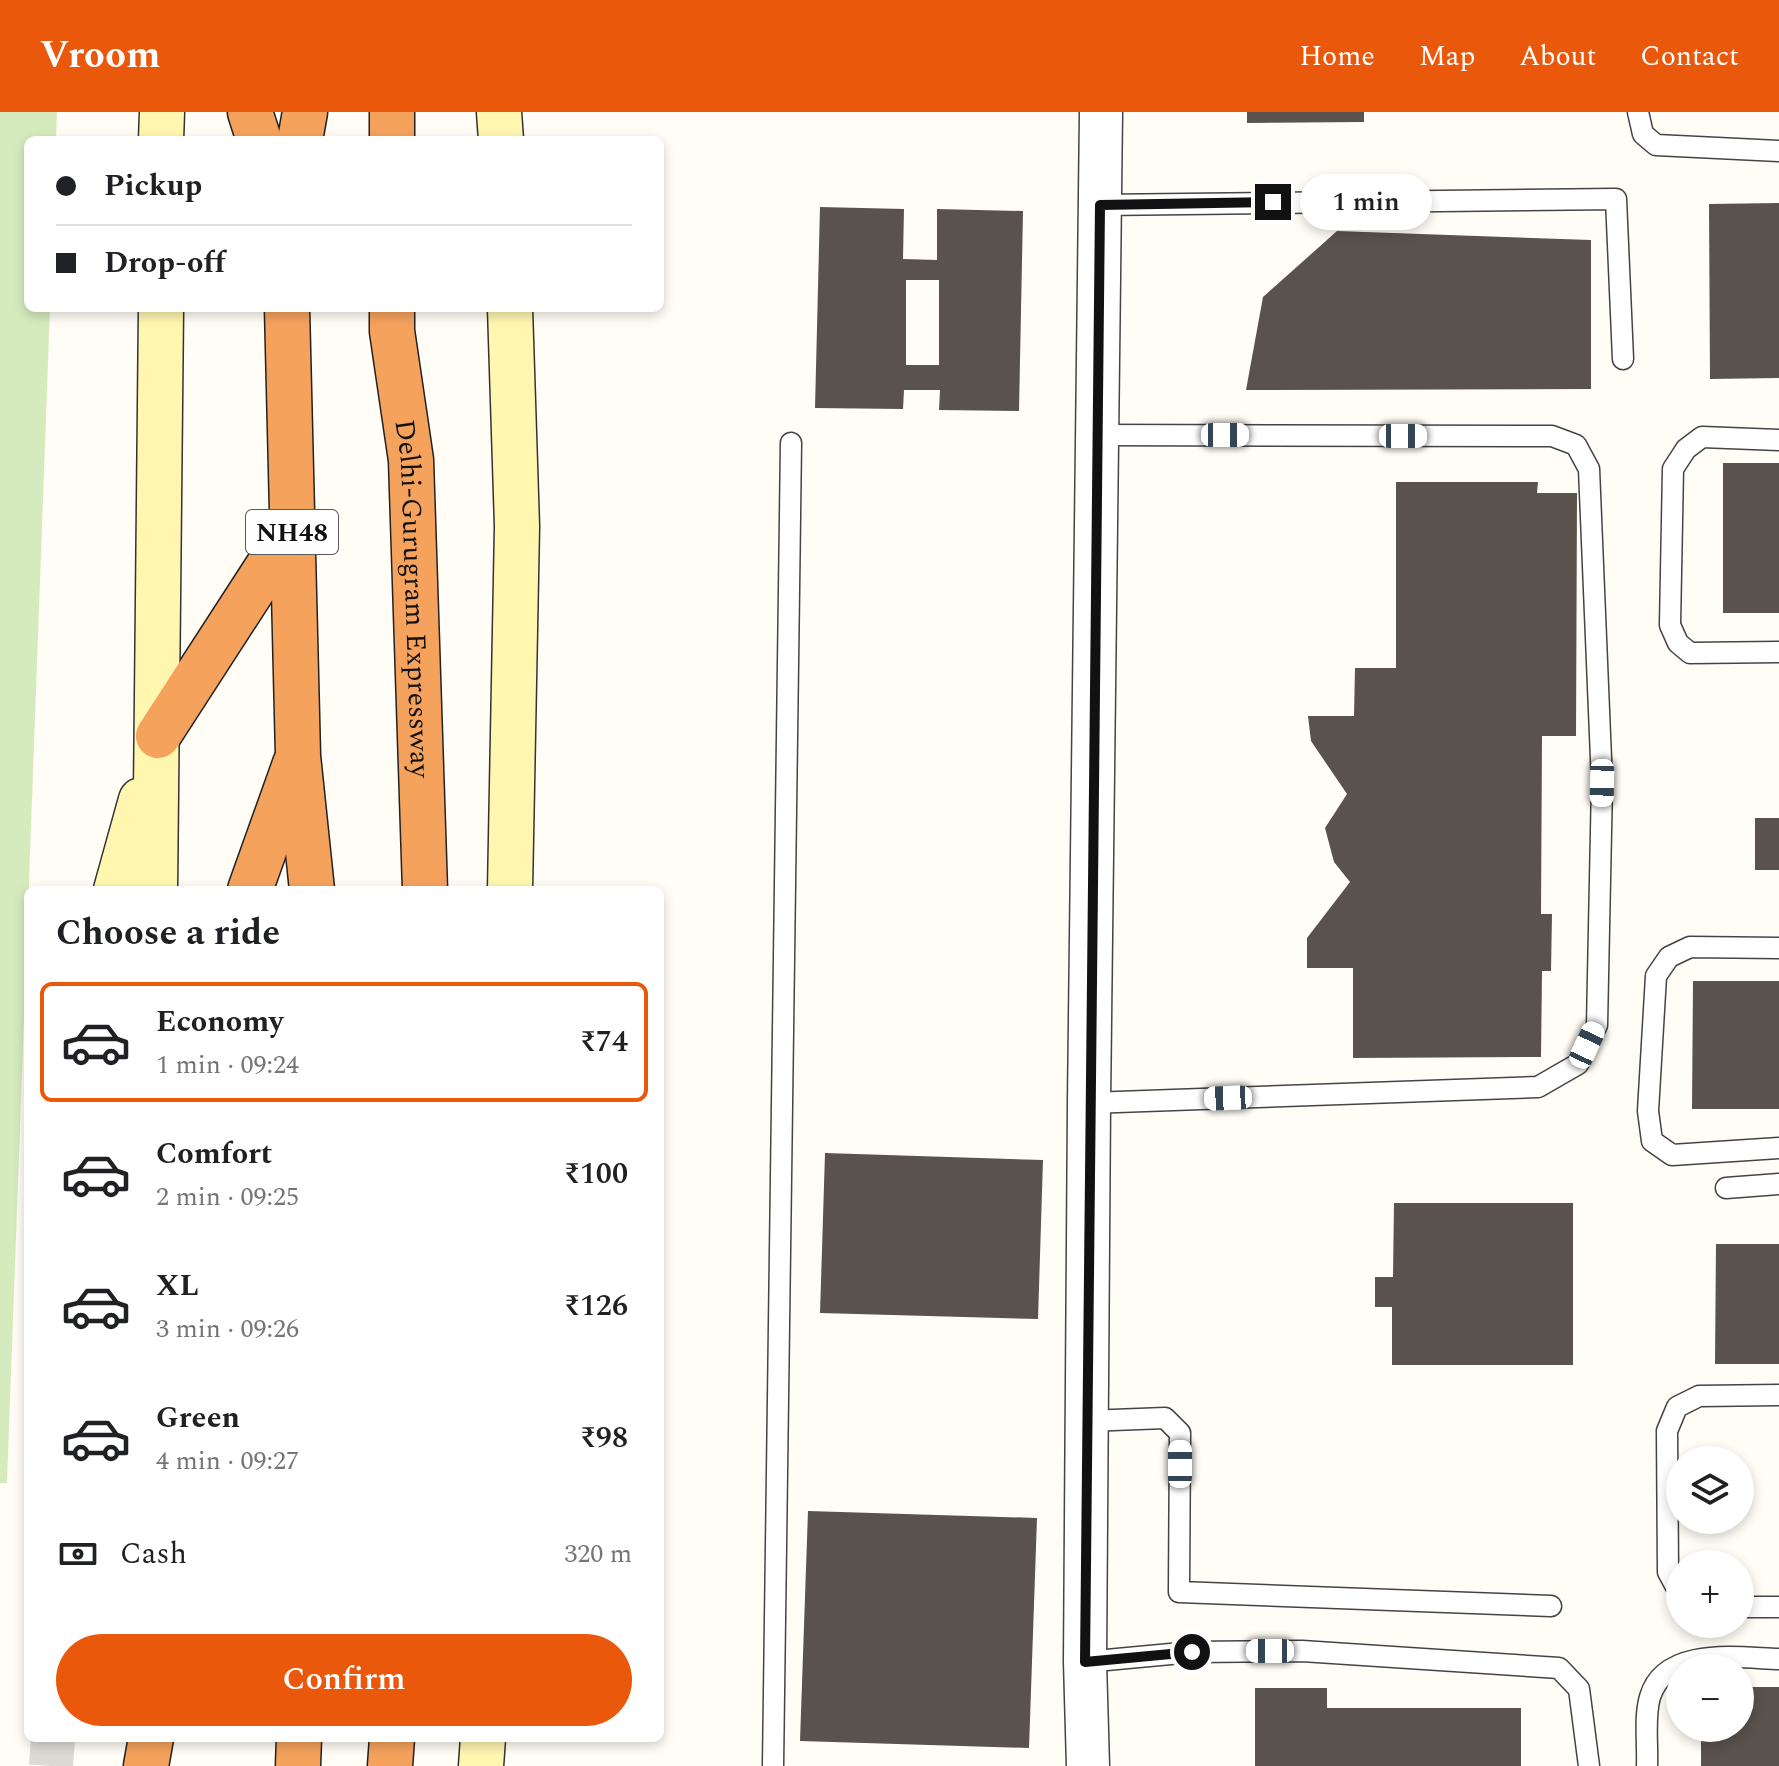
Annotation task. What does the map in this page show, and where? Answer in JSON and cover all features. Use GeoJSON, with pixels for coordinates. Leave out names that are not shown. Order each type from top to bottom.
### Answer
{"type":"FeatureCollection","features":[{"type":"Feature","properties":{"kind":"highway"},"geometry":{"type":"LineString","coordinates":[[250,112],[258,136]]}},
{"type":"Feature","properties":{"kind":"highway"},"geometry":{"type":"LineString","coordinates":[[301,136],[305,112]]}},
{"type":"Feature","properties":{"kind":"highway"},"geometry":{"type":"LineString","coordinates":[[392,112],[392,136]]}},
{"type":"Feature","properties":{"kind":"highway","name":"NH48"},"geometry":{"type":"LineString","coordinates":[[287,312],[298,756],[312,886]]}},
{"type":"Feature","properties":{"kind":"highway","name":"Delhi-Gurugram Expressway"},"geometry":{"type":"LineString","coordinates":[[392,312],[411,460],[425,886]]}},
{"type":"Feature","properties":{"kind":"highway"},"geometry":{"type":"LineString","coordinates":[[158,736],[292,529]]}},
{"type":"Feature","properties":{"kind":"highway"},"geometry":{"type":"LineString","coordinates":[[251,886],[298,756]]}},
{"type":"Feature","properties":{"kind":"highway"},"geometry":{"type":"LineString","coordinates":[[146,1766],[150,1742]]}},
{"type":"Feature","properties":{"kind":"highway"},"geometry":{"type":"LineString","coordinates":[[298,1766],[299,1742]]}},
{"type":"Feature","properties":{"kind":"highway"},"geometry":{"type":"LineString","coordinates":[[390,1766],[392,1742]]}},
{"type":"Feature","properties":{"kind":"main road"},"geometry":{"type":"LineString","coordinates":[[161,136],[162,112]]}},
{"type":"Feature","properties":{"kind":"main road"},"geometry":{"type":"LineString","coordinates":[[499,112],[501,136]]}},
{"type":"Feature","properties":{"kind":"main road"},"geometry":{"type":"LineString","coordinates":[[155,886],[161,312]]}},
{"type":"Feature","properties":{"kind":"main road"},"geometry":{"type":"LineString","coordinates":[[510,312],[517,526],[510,886]]}},
{"type":"Feature","properties":{"kind":"main road"},"geometry":{"type":"LineString","coordinates":[[117,886],[158,736]]}},
{"type":"Feature","properties":{"kind":"main road"},"geometry":{"type":"LineString","coordinates":[[139,1742],[139,1766]]}},
{"type":"Feature","properties":{"kind":"main road"},"geometry":{"type":"LineString","coordinates":[[481,1766],[483,1742]]}},
{"type":"Feature","properties":{"kind":"street"},"geometry":{"type":"LineString","coordinates":[[1088,1766],[1085,1662],[1089,1103],[1101,112]]}},
{"type":"Feature","properties":{"kind":"lane"},"geometry":{"type":"LineString","coordinates":[[1638,112],[1643,134],[1656,145],[1779,151]]}},
{"type":"Feature","properties":{"kind":"lane"},"geometry":{"type":"LineString","coordinates":[[1100,205],[1616,199],[1623,359]]}},
{"type":"Feature","properties":{"kind":"lane"},"geometry":{"type":"LineString","coordinates":[[1089,1103],[1538,1087],[1578,1064],[1597,1025],[1602,783],[1589,469],[1576,445],[1552,436],[1096,435]]}},
{"type":"Feature","properties":{"kind":"lane"},"geometry":{"type":"LineString","coordinates":[[1779,440],[1702,437],[1686,449],[1673,469],[1670,625],[1678,643],[1690,653],[1779,652]]}},
{"type":"Feature","properties":{"kind":"lane"},"geometry":{"type":"LineString","coordinates":[[773,1766],[791,443]]}},
{"type":"Feature","properties":{"kind":"lane"},"geometry":{"type":"LineString","coordinates":[[1779,948],[1690,947],[1669,957],[1656,976],[1648,1111],[1652,1141],[1672,1155],[1779,1148]]}},
{"type":"Feature","properties":{"kind":"lane"},"geometry":{"type":"LineString","coordinates":[[1726,1188],[1779,1184]]}},
{"type":"Feature","properties":{"kind":"lane"},"geometry":{"type":"LineString","coordinates":[[1668,1550],[1667,1431],[1677,1407],[1699,1396],[1779,1395]]}},
{"type":"Feature","properties":{"kind":"lane"},"geometry":{"type":"LineString","coordinates":[[1087,1421],[1165,1418],[1180,1433],[1179,1592],[1551,1606]]}},
{"type":"Feature","properties":{"kind":"lane"},"geometry":{"type":"LineString","coordinates":[[1754,1607],[1779,1607]]}},
{"type":"Feature","properties":{"kind":"lane"},"geometry":{"type":"LineString","coordinates":[[1085,1662],[1192,1652],[1302,1651],[1559,1668],[1579,1689],[1589,1766]]}},
{"type":"Feature","properties":{"kind":"lane"},"geometry":{"type":"LineString","coordinates":[[1647,1766],[1649,1701],[1654,1686],[1668,1671],[1690,1661],[1779,1659]]}},
{"type":"Feature","properties":{"kind":"green space"},"geometry":{"type":"Polygon","coordinates":[[[0,112],[57,112],[56,136],[24,136],[24,312],[50,312],[29,886],[24,886],[24,1018],[7,1483],[0,1483],[0,112]]]}},
{"type":"Feature","properties":{"kind":"building"},"geometry":{"type":"Polygon","coordinates":[[[1247,112],[1364,112],[1364,122],[1247,123],[1247,112]]]}},
{"type":"Feature","properties":{"kind":"building"},"geometry":{"type":"Polygon","coordinates":[[[1779,203],[1779,378],[1710,379],[1709,204],[1779,203]]]}},
{"type":"Feature","properties":{"kind":"building"},"geometry":{"type":"Polygon","coordinates":[[[820,207],[904,209],[903,259],[937,260],[937,209],[1023,211],[1019,411],[939,410],[940,390],[904,390],[903,409],[815,408],[820,207]],[[906,280],[906,365],[939,365],[939,280],[906,280]]]}},
{"type":"Feature","properties":{"kind":"building"},"geometry":{"type":"Polygon","coordinates":[[[1337,231],[1591,240],[1591,389],[1246,390],[1263,297],[1337,231]]]}},
{"type":"Feature","properties":{"kind":"building"},"geometry":{"type":"Polygon","coordinates":[[[1723,463],[1779,463],[1779,613],[1723,613],[1723,463]]]}},
{"type":"Feature","properties":{"kind":"building"},"geometry":{"type":"Polygon","coordinates":[[[1396,482],[1538,482],[1537,493],[1577,493],[1576,736],[1542,736],[1541,914],[1552,914],[1551,971],[1542,971],[1541,1057],[1353,1058],[1353,968],[1307,968],[1307,938],[1350,882],[1334,862],[1325,828],[1347,794],[1311,741],[1308,716],[1354,716],[1355,668],[1396,668],[1396,482]]]}},
{"type":"Feature","properties":{"kind":"building"},"geometry":{"type":"Polygon","coordinates":[[[1755,818],[1779,818],[1779,870],[1755,870],[1755,818]]]}},
{"type":"Feature","properties":{"kind":"building"},"geometry":{"type":"Polygon","coordinates":[[[1693,981],[1779,981],[1779,1109],[1692,1109],[1693,981]]]}},
{"type":"Feature","properties":{"kind":"building"},"geometry":{"type":"Polygon","coordinates":[[[825,1153],[1043,1160],[1038,1319],[820,1313],[825,1153]]]}},
{"type":"Feature","properties":{"kind":"building"},"geometry":{"type":"Polygon","coordinates":[[[1394,1203],[1573,1203],[1573,1365],[1392,1365],[1392,1307],[1375,1307],[1375,1277],[1393,1277],[1394,1203]]]}},
{"type":"Feature","properties":{"kind":"building"},"geometry":{"type":"Polygon","coordinates":[[[1716,1244],[1779,1244],[1779,1364],[1715,1364],[1716,1244]]]}},
{"type":"Feature","properties":{"kind":"building"},"geometry":{"type":"Polygon","coordinates":[[[808,1511],[1037,1518],[1029,1748],[800,1741],[808,1511]]]}},
{"type":"Feature","properties":{"kind":"building"},"geometry":{"type":"Polygon","coordinates":[[[1754,1687],[1779,1687],[1779,1766],[1701,1766],[1701,1742],[1754,1742],[1754,1687]]]}},
{"type":"Feature","properties":{"kind":"building"},"geometry":{"type":"Polygon","coordinates":[[[1255,1688],[1327,1688],[1327,1708],[1521,1708],[1521,1766],[1255,1766],[1255,1688]]]}},
{"type":"Feature","properties":{"kind":"tunnel"},"geometry":{"type":"LineString","coordinates":[[51,1766],[53,1742]]}},
{"type":"Feature","properties":{"kind":"route"},"geometry":{"type":"LineString","coordinates":[[1192,1652],[1085,1662],[1100,205],[1273,202]]}}]}
